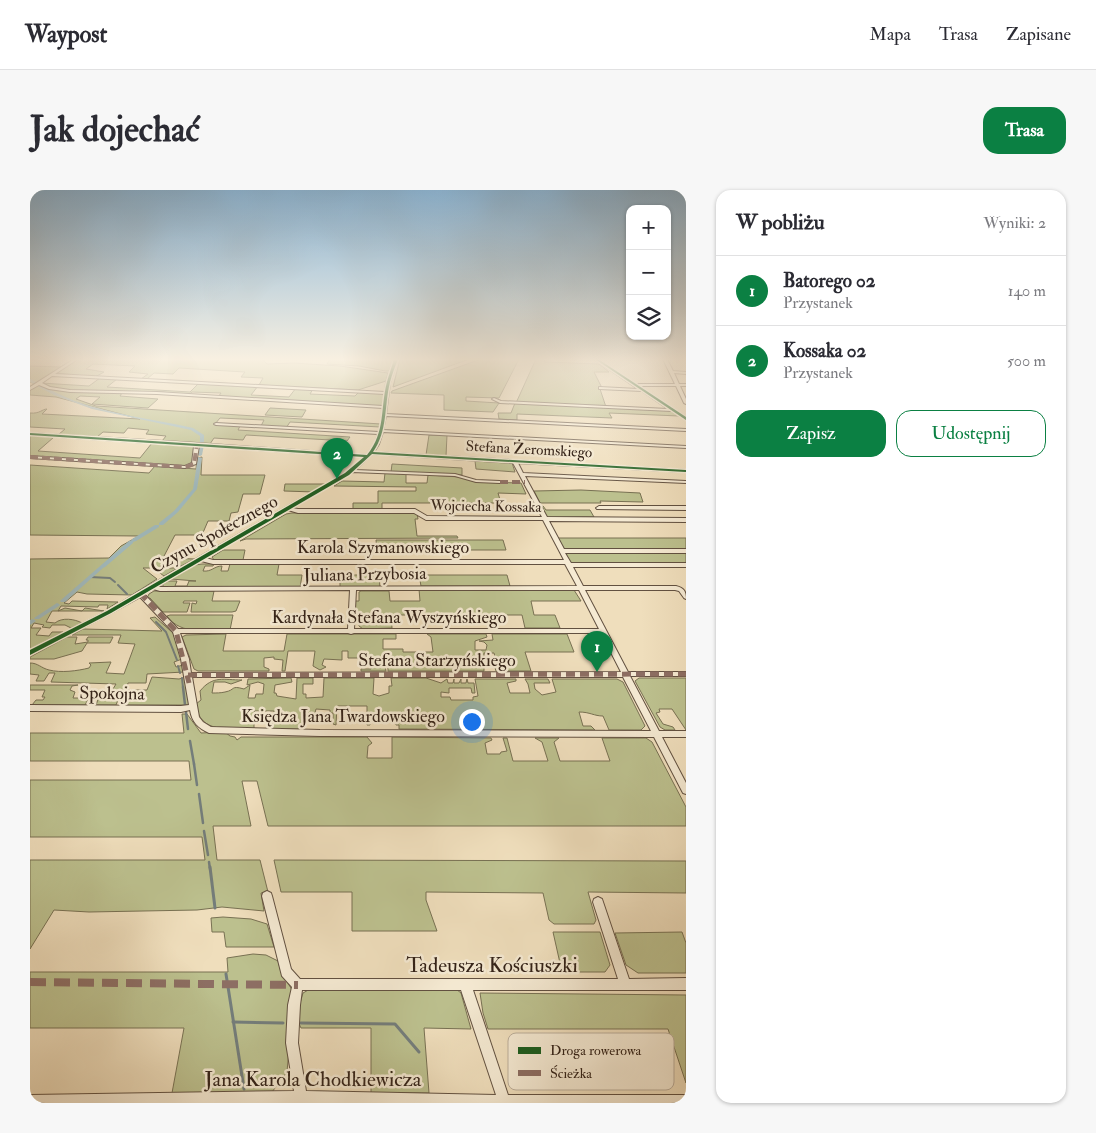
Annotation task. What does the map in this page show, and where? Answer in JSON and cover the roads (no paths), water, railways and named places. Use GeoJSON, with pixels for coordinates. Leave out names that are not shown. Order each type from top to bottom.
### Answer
{"type":"FeatureCollection","features":[{"type":"Feature","properties":{"kind":"street"},"geometry":{"type":"LineString","coordinates":[[308,402],[385,406]]}},
{"type":"Feature","properties":{"kind":"street","name":"Czynu Społecznego"},"geometry":{"type":"LineString","coordinates":[[30,653],[289,510],[351,471],[370,455],[381,432],[386,402]]}},
{"type":"Feature","properties":{"kind":"street"},"geometry":{"type":"LineString","coordinates":[[499,402],[673,410]]}},
{"type":"Feature","properties":{"kind":"street"},"geometry":{"type":"LineString","coordinates":[[660,402],[686,419]]}},
{"type":"Feature","properties":{"kind":"street"},"geometry":{"type":"LineString","coordinates":[[384,415],[686,430]]}},
{"type":"Feature","properties":{"kind":"street"},"geometry":{"type":"LineString","coordinates":[[216,424],[686,447]]}},
{"type":"Feature","properties":{"kind":"street","name":"Stefana Żeromskiego"},"geometry":{"type":"LineString","coordinates":[[30,434],[370,455],[686,470]]}},
{"type":"Feature","properties":{"kind":"street"},"geometry":{"type":"LineString","coordinates":[[30,457],[184,467],[194,464],[198,444]]}},
{"type":"Feature","properties":{"kind":"street"},"geometry":{"type":"LineString","coordinates":[[515,461],[579,588],[686,791]]}},
{"type":"Feature","properties":{"kind":"street"},"geometry":{"type":"LineString","coordinates":[[351,471],[455,475],[476,481],[500,482]]}},
{"type":"Feature","properties":{"kind":"street"},"geometry":{"type":"LineString","coordinates":[[521,474],[686,482]]}},
{"type":"Feature","properties":{"kind":"street"},"geometry":{"type":"LineString","coordinates":[[598,508],[686,508]]}},
{"type":"Feature","properties":{"kind":"street","name":"Wojciecha Kossaka"},"geometry":{"type":"LineString","coordinates":[[289,510],[415,512],[426,518],[686,520]]}},
{"type":"Feature","properties":{"kind":"street"},"geometry":{"type":"LineString","coordinates":[[561,551],[686,551]]}},
{"type":"Feature","properties":{"kind":"street","name":"Karola Szymanowskiego"},"geometry":{"type":"LineString","coordinates":[[201,559],[213,562],[686,565]]}},
{"type":"Feature","properties":{"kind":"street","name":"Juliana Przybosia"},"geometry":{"type":"LineString","coordinates":[[151,587],[160,590],[676,588],[681,590],[686,597]]}},
{"type":"Feature","properties":{"kind":"street"},"geometry":{"type":"LineString","coordinates":[[351,632],[353,589]]}},
{"type":"Feature","properties":{"kind":"street"},"geometry":{"type":"LineString","coordinates":[[140,593],[176,631],[188,675],[193,707]]}},
{"type":"Feature","properties":{"kind":"street","name":"Kardynała Stefana Wyszyńskiego"},"geometry":{"type":"LineString","coordinates":[[176,631],[602,631]]}},
{"type":"Feature","properties":{"kind":"street","name":"Stefana Starzyńskiego"},"geometry":{"type":"LineString","coordinates":[[188,675],[686,674]]}},
{"type":"Feature","properties":{"kind":"street","name":"Księdza Jana Twardowskiego"},"geometry":{"type":"LineString","coordinates":[[193,707],[195,717],[200,724],[209,730],[219,731],[686,734]]}},
{"type":"Feature","properties":{"kind":"street","name":"Spokojna"},"geometry":{"type":"LineString","coordinates":[[30,708],[181,709],[193,707]]}},
{"type":"Feature","properties":{"kind":"street"},"geometry":{"type":"LineString","coordinates":[[267,896],[286,972],[298,985],[294,1005],[292,1043],[302,1100]]}},
{"type":"Feature","properties":{"kind":"street"},"geometry":{"type":"LineString","coordinates":[[598,902],[625,984]]}},
{"type":"Feature","properties":{"kind":"street"},"geometry":{"type":"LineString","coordinates":[[465,984],[504,1101]]}},
{"type":"Feature","properties":{"kind":"street","name":"Tadeusza Kościuszki"},"geometry":{"type":"LineString","coordinates":[[298,985],[686,984]]}},
{"type":"Feature","properties":{"kind":"street","name":"Jana Karola Chodkiewicza"},"geometry":{"type":"LineString","coordinates":[[30,1101],[686,1101]]}},
{"type":"Feature","properties":{"kind":"waterway"},"geometry":{"type":"LineString","coordinates":[[73,402],[113,413],[192,429],[202,436],[202,442]]}},
{"type":"Feature","properties":{"kind":"waterway"},"geometry":{"type":"LineString","coordinates":[[200,455],[202,445]]}},
{"type":"Feature","properties":{"kind":"waterway"},"geometry":{"type":"LineString","coordinates":[[176,511],[195,489],[200,458]]}},
{"type":"Feature","properties":{"kind":"waterway"},"geometry":{"type":"LineString","coordinates":[[161,524],[174,513]]}},
{"type":"Feature","properties":{"kind":"waterway"},"geometry":{"type":"LineString","coordinates":[[134,540],[157,526]]}},
{"type":"Feature","properties":{"kind":"waterway"},"geometry":{"type":"LineString","coordinates":[[103,566],[131,542]]}},
{"type":"Feature","properties":{"kind":"waterway"},"geometry":{"type":"LineString","coordinates":[[63,601],[100,568]]}},
{"type":"Feature","properties":{"kind":"waterway"},"geometry":{"type":"LineString","coordinates":[[90,577],[110,578],[115,582]]}},
{"type":"Feature","properties":{"kind":"waterway"},"geometry":{"type":"LineString","coordinates":[[118,585],[127,594]]}},
{"type":"Feature","properties":{"kind":"waterway"},"geometry":{"type":"LineString","coordinates":[[37,618],[57,605]]}},
{"type":"Feature","properties":{"kind":"waterway"},"geometry":{"type":"LineString","coordinates":[[156,622],[166,632],[177,660]]}},
{"type":"Feature","properties":{"kind":"waterway"},"geometry":{"type":"LineString","coordinates":[[178,666],[180,673]]}},
{"type":"Feature","properties":{"kind":"waterway"},"geometry":{"type":"LineString","coordinates":[[182,678],[183,688]]}},
{"type":"Feature","properties":{"kind":"waterway"},"geometry":{"type":"LineString","coordinates":[[183,687],[185,705]]}},
{"type":"Feature","properties":{"kind":"waterway"},"geometry":{"type":"LineString","coordinates":[[186,712],[188,729]]}},
{"type":"Feature","properties":{"kind":"waterway"},"geometry":{"type":"LineString","coordinates":[[190,741],[197,785]]}},
{"type":"Feature","properties":{"kind":"waterway"},"geometry":{"type":"LineString","coordinates":[[199,794],[203,823]]}},
{"type":"Feature","properties":{"kind":"waterway"},"geometry":{"type":"LineString","coordinates":[[204,831],[208,855]]}},
{"type":"Feature","properties":{"kind":"waterway"},"geometry":{"type":"LineString","coordinates":[[209,862],[210,869]]}},
{"type":"Feature","properties":{"kind":"waterway"},"geometry":{"type":"LineString","coordinates":[[210,867],[215,908]]}},
{"type":"Feature","properties":{"kind":"waterway"},"geometry":{"type":"LineString","coordinates":[[226,974],[234,1022]]}},
{"type":"Feature","properties":{"kind":"waterway"},"geometry":{"type":"LineString","coordinates":[[234,1022],[283,1023]]}},
{"type":"Feature","properties":{"kind":"waterway"},"geometry":{"type":"LineString","coordinates":[[234,1022],[244,1089]]}},
{"type":"Feature","properties":{"kind":"waterway"},"geometry":{"type":"LineString","coordinates":[[301,1023],[395,1024],[419,1052]]}},
{"type":"Feature","properties":{"kind":"place","name":"Kossaka 02"},"geometry":{"type":"Point","coordinates":[337,479]}},
{"type":"Feature","properties":{"kind":"place","name":"Batorego 02"},"geometry":{"type":"Point","coordinates":[597,672]}}]}
